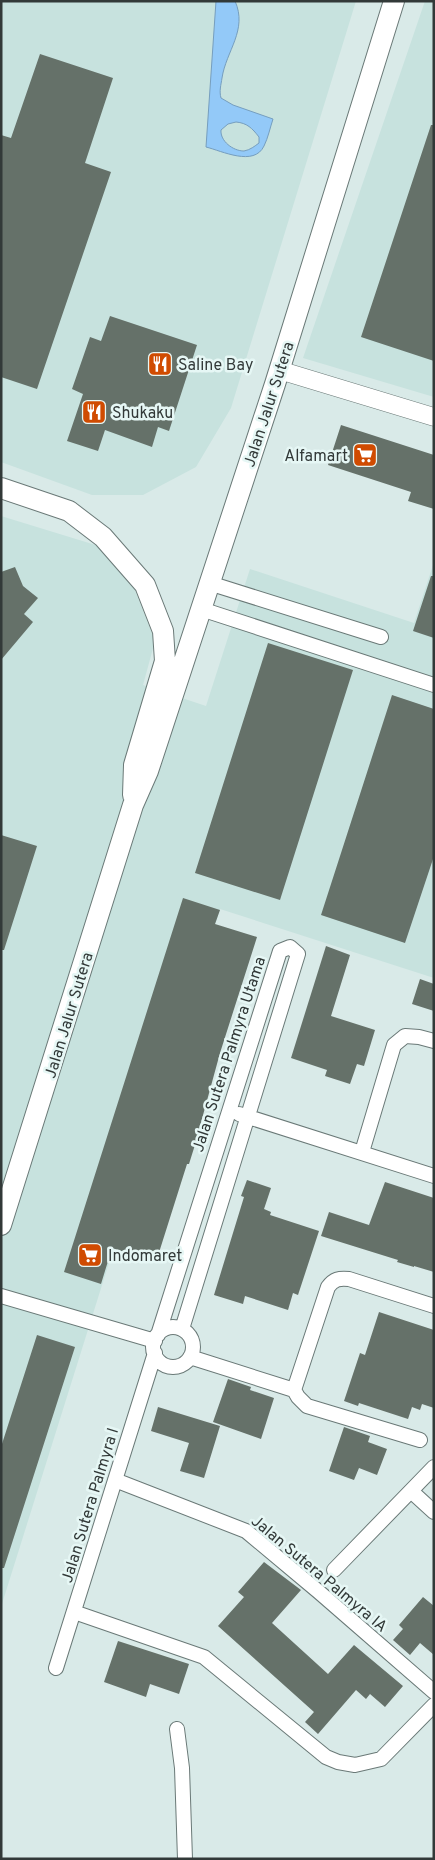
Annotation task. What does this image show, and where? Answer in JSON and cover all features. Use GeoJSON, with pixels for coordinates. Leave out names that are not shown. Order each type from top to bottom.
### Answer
{"type":"FeatureCollection","features":[{"type":"Feature","properties":{"kind":"main road","name":"Jalan Jalur Sutera"},"geometry":{"type":"LineString","coordinates":[[1,1224],[133,805],[148,770],[279,370],[394,1]]}},
{"type":"Feature","properties":{"kind":"main road","name":"Jalan Jalur Sutera"},"geometry":{"type":"LineString","coordinates":[[1,488],[68,511],[103,536],[145,585],[163,631],[165,661],[134,765],[133,805]]}},
{"type":"Feature","properties":{"kind":"street"},"geometry":{"type":"LineString","coordinates":[[279,370],[434,417]]}},
{"type":"Feature","properties":{"kind":"street"},"geometry":{"type":"LineString","coordinates":[[210,583],[381,637]]}},
{"type":"Feature","properties":{"kind":"street"},"geometry":{"type":"LineString","coordinates":[[201,609],[434,685]]}},
{"type":"Feature","properties":{"kind":"street","name":"Jalan Sutera Palmyra Utama"},"geometry":{"type":"LineString","coordinates":[[156,1343],[280,951],[290,947],[298,954],[182,1329]]}},
{"type":"Feature","properties":{"kind":"street"},"geometry":{"type":"LineString","coordinates":[[362,1152],[394,1045],[405,1036],[419,1037],[434,1042]]}},
{"type":"Feature","properties":{"kind":"street"},"geometry":{"type":"LineString","coordinates":[[228,1111],[434,1176]]}},
{"type":"Feature","properties":{"kind":"street"},"geometry":{"type":"LineString","coordinates":[[294,1390],[328,1287],[332,1281],[340,1278],[349,1279],[434,1306]]}},
{"type":"Feature","properties":{"kind":"street"},"geometry":{"type":"LineString","coordinates":[[1,1296],[156,1343]]}},
{"type":"Feature","properties":{"kind":"street"},"geometry":{"type":"LineString","coordinates":[[169,1328],[182,1329],[191,1338],[193,1345],[190,1357],[180,1366],[168,1366],[157,1359],[156,1343],[169,1328]]}},
{"type":"Feature","properties":{"kind":"street","name":"Jalan Sutera Palmyra I"},"geometry":{"type":"LineString","coordinates":[[56,1668],[156,1343]]}},
{"type":"Feature","properties":{"kind":"street"},"geometry":{"type":"LineString","coordinates":[[190,1357],[294,1390],[298,1397],[308,1406],[420,1440]]}},
{"type":"Feature","properties":{"kind":"street"},"geometry":{"type":"LineString","coordinates":[[334,1570],[434,1468]]}},
{"type":"Feature","properties":{"kind":"street","name":"Jalan Sutera Palmyra IA"},"geometry":{"type":"LineString","coordinates":[[115,1480],[246,1530],[434,1692]]}},
{"type":"Feature","properties":{"kind":"street"},"geometry":{"type":"LineString","coordinates":[[411,1491],[434,1512]]}},
{"type":"Feature","properties":{"kind":"street"},"geometry":{"type":"LineString","coordinates":[[74,1612],[204,1658],[326,1757],[338,1762],[355,1765],[381,1759],[434,1705]]}},
{"type":"Feature","properties":{"kind":"street"},"geometry":{"type":"LineString","coordinates":[[177,1729],[182,1768],[185,1859]]}},
{"type":"Feature","properties":{"kind":"shaded area"},"geometry":{"type":"Polygon","coordinates":[[[1,1],[356,1],[231,408],[196,467],[143,495],[92,495],[1,462],[1,1]]]}},
{"type":"Feature","properties":{"kind":"shaded area"},"geometry":{"type":"Polygon","coordinates":[[[425,1],[434,1],[434,397],[303,358],[425,1]]]}},
{"type":"Feature","properties":{"kind":"shaded area"},"geometry":{"type":"Polygon","coordinates":[[[1,516],[102,547],[133,585],[155,641],[143,685],[206,706],[250,569],[414,623],[434,562],[434,978],[220,909],[1,1607],[1,516]]]}},
{"type":"Feature","properties":{"kind":"water"},"geometry":{"type":"Polygon","coordinates":[[[216,1],[235,1],[239,21],[238,31],[224,68],[220,88],[221,98],[233,105],[273,119],[264,146],[253,156],[237,156],[206,147],[216,1]],[[236,122],[228,124],[221,130],[221,134],[228,145],[244,151],[259,143],[259,137],[254,131],[236,122]]]}},
{"type":"Feature","properties":{"kind":"building"},"geometry":{"type":"Polygon","coordinates":[[[40,54],[113,78],[85,163],[111,172],[37,389],[1,377],[1,135],[11,138],[40,54]]]}},
{"type":"Feature","properties":{"kind":"building"},"geometry":{"type":"Polygon","coordinates":[[[431,125],[434,125],[434,361],[361,337],[431,125]]]}},
{"type":"Feature","properties":{"kind":"building"},"geometry":{"type":"Polygon","coordinates":[[[110,316],[197,345],[169,431],[158,427],[152,447],[105,430],[98,451],[67,441],[83,394],[72,389],[90,337],[101,341],[110,316]]]}},
{"type":"Feature","properties":{"kind":"building"},"geometry":{"type":"Polygon","coordinates":[[[341,425],[434,455],[434,509],[408,501],[411,492],[328,465],[341,425]]]}},
{"type":"Feature","properties":{"kind":"building"},"geometry":{"type":"Polygon","coordinates":[[[15,567],[23,586],[38,598],[24,614],[33,622],[1,660],[1,572],[15,567]]]}},
{"type":"Feature","properties":{"kind":"building"},"geometry":{"type":"Polygon","coordinates":[[[431,576],[434,576],[434,638],[413,631],[431,576]]]}},
{"type":"Feature","properties":{"kind":"building"},"geometry":{"type":"Polygon","coordinates":[[[268,643],[353,670],[280,900],[195,873],[268,643]]]}},
{"type":"Feature","properties":{"kind":"building"},"geometry":{"type":"Polygon","coordinates":[[[392,695],[434,709],[434,856],[405,943],[321,915],[392,695]]]}},
{"type":"Feature","properties":{"kind":"building"},"geometry":{"type":"Polygon","coordinates":[[[1,835],[37,846],[4,950],[1,950],[1,835]]]}},
{"type":"Feature","properties":{"kind":"building"},"geometry":{"type":"Polygon","coordinates":[[[183,898],[220,910],[215,924],[257,937],[220,1053],[194,1148],[189,1164],[187,1164],[156,1262],[112,1248],[101,1284],[64,1272],[183,898]]]}},
{"type":"Feature","properties":{"kind":"building"},"geometry":{"type":"Polygon","coordinates":[[[326,946],[350,955],[331,1016],[375,1030],[364,1066],[357,1064],[350,1084],[325,1076],[327,1070],[291,1058],[326,946]]]}},
{"type":"Feature","properties":{"kind":"building"},"geometry":{"type":"Polygon","coordinates":[[[420,979],[434,984],[434,1011],[412,1004],[420,979]]]}},
{"type":"Feature","properties":{"kind":"building"},"geometry":{"type":"Polygon","coordinates":[[[247,1180],[271,1188],[264,1209],[271,1212],[270,1215],[319,1231],[298,1295],[293,1293],[288,1310],[245,1296],[243,1304],[214,1295],[244,1197],[241,1196],[247,1180]]]}},
{"type":"Feature","properties":{"kind":"building"},"geometry":{"type":"Polygon","coordinates":[[[385,1182],[434,1198],[434,1272],[397,1262],[398,1260],[321,1236],[329,1212],[369,1225],[385,1182]]]}},
{"type":"Feature","properties":{"kind":"building"},"geometry":{"type":"Polygon","coordinates":[[[379,1312],[434,1330],[434,1408],[422,1404],[420,1410],[412,1407],[408,1419],[359,1403],[358,1406],[344,1401],[360,1353],[365,1355],[379,1312]]]}},
{"type":"Feature","properties":{"kind":"building"},"geometry":{"type":"Polygon","coordinates":[[[37,1335],[75,1347],[4,1568],[1,1568],[1,1447],[37,1335]]]}},
{"type":"Feature","properties":{"kind":"building"},"geometry":{"type":"Polygon","coordinates":[[[228,1379],[251,1387],[250,1390],[274,1398],[261,1439],[213,1422],[228,1379]]]}},
{"type":"Feature","properties":{"kind":"building"},"geometry":{"type":"Polygon","coordinates":[[[158,1407],[220,1426],[204,1478],[180,1471],[189,1443],[151,1431],[158,1407]]]}},
{"type":"Feature","properties":{"kind":"building"},"geometry":{"type":"Polygon","coordinates":[[[344,1427],[370,1436],[368,1442],[387,1449],[377,1475],[359,1468],[354,1480],[329,1471],[344,1427]]]}},
{"type":"Feature","properties":{"kind":"building"},"geometry":{"type":"Polygon","coordinates":[[[264,1562],[301,1590],[272,1623],[328,1674],[354,1645],[403,1686],[385,1707],[370,1694],[366,1699],[356,1690],[318,1734],[305,1722],[314,1712],[218,1626],[244,1597],[238,1592],[264,1562]]]}},
{"type":"Feature","properties":{"kind":"building"},"geometry":{"type":"Polygon","coordinates":[[[423,1597],[434,1606],[434,1655],[420,1643],[410,1655],[393,1640],[403,1629],[399,1625],[423,1597]]]}},
{"type":"Feature","properties":{"kind":"building"},"geometry":{"type":"Polygon","coordinates":[[[118,1641],[189,1664],[179,1694],[150,1684],[146,1697],[104,1682],[118,1641]]]}},
{"type":"Feature","properties":{"kind":"place","name":"Saline Bay"},"geometry":{"type":"Point","coordinates":[160,364]}},
{"type":"Feature","properties":{"kind":"place","name":"Shukaku"},"geometry":{"type":"Point","coordinates":[94,412]}},
{"type":"Feature","properties":{"kind":"place","name":"Alfamart"},"geometry":{"type":"Point","coordinates":[365,455]}},
{"type":"Feature","properties":{"kind":"place","name":"Indomaret"},"geometry":{"type":"Point","coordinates":[90,1255]}}]}
